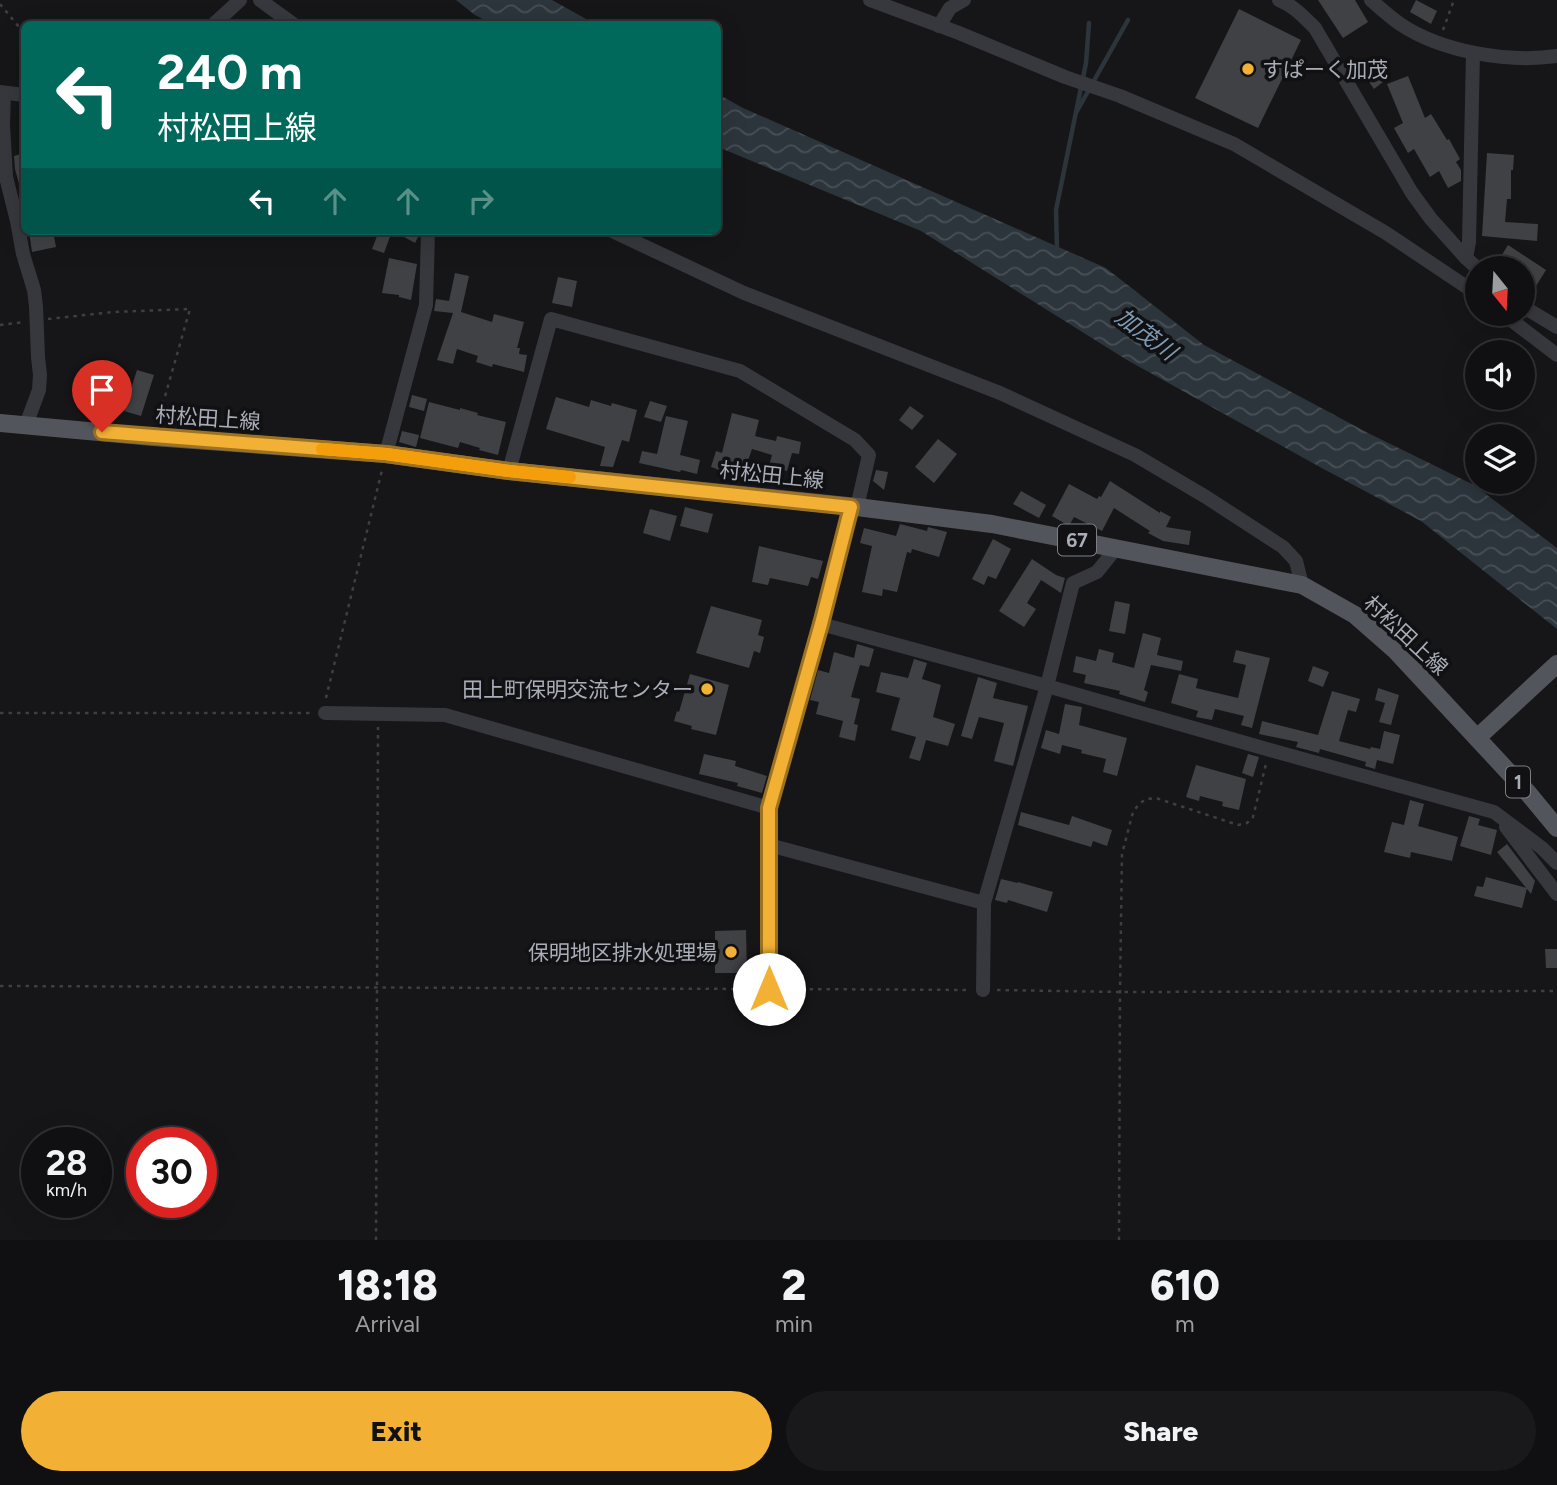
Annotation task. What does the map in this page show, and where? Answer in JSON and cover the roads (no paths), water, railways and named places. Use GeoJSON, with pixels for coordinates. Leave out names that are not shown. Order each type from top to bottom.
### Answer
{"type":"FeatureCollection","features":[{"type":"Feature","properties":{"kind":"main road","name":"村松田上線"},"geometry":{"type":"LineString","coordinates":[[0,423],[386,454],[509,471],[992,524],[1302,584],[1355,614],[1396,651],[1477,738]]}},
{"type":"Feature","properties":{"kind":"main road"},"geometry":{"type":"LineString","coordinates":[[1477,738],[1557,664]]}},
{"type":"Feature","properties":{"kind":"main road","name":"1"},"geometry":{"type":"LineString","coordinates":[[1477,738],[1557,828]]}},
{"type":"Feature","properties":{"kind":"street"},"geometry":{"type":"LineString","coordinates":[[217,21],[240,0]]}},
{"type":"Feature","properties":{"kind":"street"},"geometry":{"type":"LineString","coordinates":[[260,0],[289,21]]}},
{"type":"Feature","properties":{"kind":"street"},"geometry":{"type":"LineString","coordinates":[[870,0],[1120,96],[1234,144],[1386,233],[1465,286]]}},
{"type":"Feature","properties":{"kind":"street"},"geometry":{"type":"LineString","coordinates":[[939,26],[950,8],[964,0]]}},
{"type":"Feature","properties":{"kind":"street"},"geometry":{"type":"LineString","coordinates":[[1279,0],[1303,6],[1412,193],[1466,256]]}},
{"type":"Feature","properties":{"kind":"street"},"geometry":{"type":"LineString","coordinates":[[1371,0],[1401,25],[1439,43],[1499,57],[1557,55]]}},
{"type":"Feature","properties":{"kind":"street"},"geometry":{"type":"LineString","coordinates":[[1471,256],[1469,242],[1473,53]]}},
{"type":"Feature","properties":{"kind":"street"},"geometry":{"type":"LineString","coordinates":[[21,95],[2,93],[6,177],[36,306],[39,390],[26,425]]}},
{"type":"Feature","properties":{"kind":"street"},"geometry":{"type":"LineString","coordinates":[[386,454],[426,305],[428,235]]}},
{"type":"Feature","properties":{"kind":"street"},"geometry":{"type":"LineString","coordinates":[[621,235],[744,293],[1000,393],[1135,455],[1206,497],[1283,548],[1296,561],[1302,584]]}},
{"type":"Feature","properties":{"kind":"street"},"geometry":{"type":"LineString","coordinates":[[1535,314],[1557,327]]}},
{"type":"Feature","properties":{"kind":"street"},"geometry":{"type":"LineString","coordinates":[[509,471],[551,319],[740,371],[855,440],[869,455],[769,808],[769,989]]}},
{"type":"Feature","properties":{"kind":"street"},"geometry":{"type":"LineString","coordinates":[[1519,326],[1557,355]]}},
{"type":"Feature","properties":{"kind":"street"},"geometry":{"type":"LineString","coordinates":[[983,990],[984,903],[1047,686],[1073,583],[1097,572],[1117,547]]}},
{"type":"Feature","properties":{"kind":"street"},"geometry":{"type":"LineString","coordinates":[[821,624],[1494,812],[1542,848],[1557,863]]}},
{"type":"Feature","properties":{"kind":"street"},"geometry":{"type":"LineString","coordinates":[[325,713],[445,715],[769,808]]}},
{"type":"Feature","properties":{"kind":"street"},"geometry":{"type":"LineString","coordinates":[[1494,812],[1557,894]]}},
{"type":"Feature","properties":{"kind":"street"},"geometry":{"type":"LineString","coordinates":[[769,845],[984,903]]}},
{"type":"Feature","properties":{"kind":"water"},"geometry":{"type":"Polygon","coordinates":[[[456,0],[552,0],[590,21],[487,21],[456,0]]]}},
{"type":"Feature","properties":{"kind":"water","name":"加茂川"},"geometry":{"type":"Polygon","coordinates":[[[721,96],[743,108],[1106,268],[1204,345],[1368,433],[1465,481],[1465,494],[1486,494],[1557,548],[1557,629],[1421,521],[1127,360],[921,231],[721,148],[721,96]]]}},
{"type":"Feature","properties":{"kind":"waterway"},"geometry":{"type":"LineString","coordinates":[[1077,111],[1128,20]]}},
{"type":"Feature","properties":{"kind":"waterway"},"geometry":{"type":"LineString","coordinates":[[1057,250],[1056,210],[1086,63],[1089,23]]}},
{"type":"Feature","properties":{"kind":"place","name":"すぱーく加茂"},"geometry":{"type":"Point","coordinates":[1248,69]}},
{"type":"Feature","properties":{"kind":"place","name":"田上町保明交流センター"},"geometry":{"type":"Point","coordinates":[707,689]}},
{"type":"Feature","properties":{"kind":"place","name":"保明地区排水処理場"},"geometry":{"type":"Point","coordinates":[731,952]}}]}
